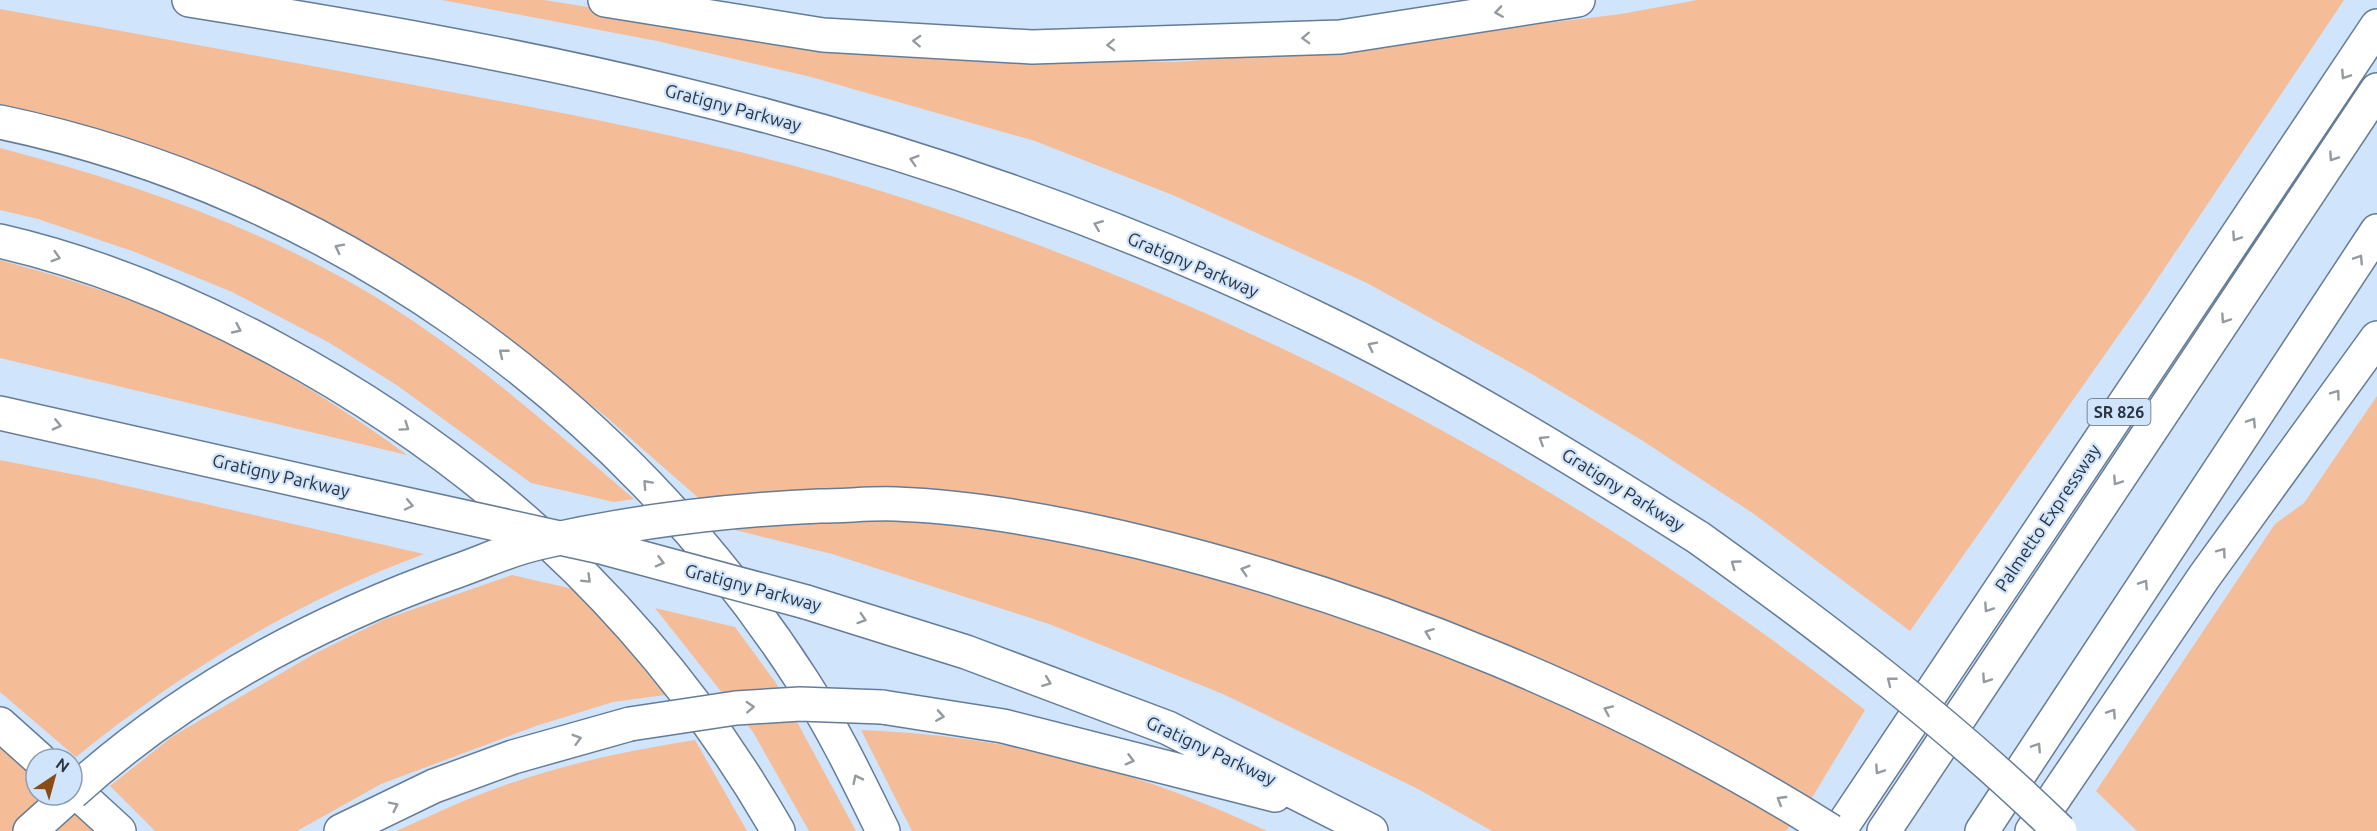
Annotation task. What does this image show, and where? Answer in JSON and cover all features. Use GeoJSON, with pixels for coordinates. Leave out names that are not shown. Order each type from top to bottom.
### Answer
{"type":"FeatureCollection","features":[{"type":"Feature","properties":{"kind":"highway","name":"Gratigny Parkway"},"geometry":{"type":"LineString","coordinates":[[189,0],[558,66],[676,93],[813,129],[1063,211],[1310,315],[1417,369],[1534,434],[1699,538],[1896,684],[1978,755],[2060,831]]}},
{"type":"Feature","properties":{"kind":"highway"},"geometry":{"type":"LineString","coordinates":[[605,0],[823,35],[1032,47],[1340,37],[1578,0]]}},
{"type":"Feature","properties":{"kind":"highway","name":"Palmetto Expressway"},"geometry":{"type":"LineString","coordinates":[[1839,831],[2377,26]]}},
{"type":"Feature","properties":{"kind":"highway"},"geometry":{"type":"LineString","coordinates":[[1884,831],[2377,90]]}},
{"type":"Feature","properties":{"kind":"highway"},"geometry":{"type":"LineString","coordinates":[[0,122],[122,154],[200,182],[270,213],[347,252],[419,295],[526,372],[605,441],[649,485],[710,555],[803,681],[849,762],[883,831]]}},
{"type":"Feature","properties":{"kind":"highway"},"geometry":{"type":"LineString","coordinates":[[1982,831],[2377,231]]}},
{"type":"Feature","properties":{"kind":"highway"},"geometry":{"type":"LineString","coordinates":[[0,241],[98,270],[172,298],[244,332],[320,373],[386,413],[450,459],[518,512],[598,590],[647,644],[729,753],[778,831]]}},
{"type":"Feature","properties":{"kind":"highway"},"geometry":{"type":"LineString","coordinates":[[2032,831],[2204,577],[2377,338]]}},
{"type":"Feature","properties":{"kind":"highway","name":"Gratigny Parkway"},"geometry":{"type":"LineString","coordinates":[[0,412],[605,548],[806,602],[966,652],[1168,728],[1333,809],[1371,831]]}},
{"type":"Feature","properties":{"kind":"highway"},"geometry":{"type":"LineString","coordinates":[[84,781],[181,706],[266,655],[344,615],[532,544],[624,526],[756,508],[894,504],[975,510],[1088,530],[1203,557],[1320,593],[1431,634],[1633,721],[1716,763],[1831,831],[1861,798]]}},
{"type":"Feature","properties":{"kind":"highway"},"geometry":{"type":"LineString","coordinates":[[341,831],[434,786],[502,761],[630,724],[736,708],[800,705],[882,707],[1003,726],[1333,809]]}},
{"type":"Feature","properties":{"kind":"highway"},"geometry":{"type":"LineString","coordinates":[[0,724],[26,747]]}},
{"type":"Feature","properties":{"kind":"highway"},"geometry":{"type":"LineString","coordinates":[[84,803],[119,831]]}},
{"type":"Feature","properties":{"kind":"highway"},"geometry":{"type":"LineString","coordinates":[[30,831],[55,807]]}},
{"type":"Feature","properties":{"kind":"shaded area"},"geometry":{"type":"Polygon","coordinates":[[[442,0],[544,0],[778,37],[1099,61],[1176,62],[1322,51],[1621,14],[1697,0],[2344,0],[2144,299],[1910,631],[1754,514],[1643,441],[1530,373],[1367,283],[1175,196],[1035,141],[811,77],[657,41],[442,0]]]}},
{"type":"Feature","properties":{"kind":"shaded area"},"geometry":{"type":"Polygon","coordinates":[[[0,9],[480,97],[663,134],[844,180],[1032,243],[1160,293],[1284,350],[1406,411],[1526,478],[1642,550],[1755,628],[1865,710],[1813,796],[1786,831],[1492,831],[1418,789],[1223,694],[1049,624],[832,554],[735,530],[605,416],[486,321],[349,234],[212,170],[153,146],[36,112],[0,104],[0,9]]]}},
{"type":"Feature","properties":{"kind":"shaded area"},"geometry":{"type":"Polygon","coordinates":[[[0,148],[164,198],[270,241],[321,266],[371,294],[447,345],[529,409],[634,499],[614,502],[531,483],[398,386],[328,342],[232,292],[135,252],[38,219],[0,210],[0,148]]]}},
{"type":"Feature","properties":{"kind":"shaded area"},"geometry":{"type":"Polygon","coordinates":[[[0,260],[142,305],[227,342],[289,376],[349,414],[407,455],[0,358],[0,260]]]}},
{"type":"Feature","properties":{"kind":"shaded area"},"geometry":{"type":"Polygon","coordinates":[[[2377,396],[2377,831],[2137,831],[2096,791],[2275,524],[2304,503],[2377,396]]]}},
{"type":"Feature","properties":{"kind":"shaded area"},"geometry":{"type":"Polygon","coordinates":[[[0,460],[92,478],[424,554],[331,594],[242,641],[157,696],[84,751],[84,747],[64,747],[0,692],[0,460]]]}},
{"type":"Feature","properties":{"kind":"shaded area"},"geometry":{"type":"Polygon","coordinates":[[[512,575],[573,589],[601,617],[665,695],[613,702],[536,726],[381,784],[297,831],[155,831],[110,786],[173,736],[314,654],[385,619],[512,575]]]}},
{"type":"Feature","properties":{"kind":"shaded area"},"geometry":{"type":"Polygon","coordinates":[[[655,608],[735,627],[776,683],[856,831],[809,831],[753,732],[655,608]]]}},
{"type":"Feature","properties":{"kind":"shaded area"},"geometry":{"type":"Polygon","coordinates":[[[861,730],[968,739],[1069,759],[1168,789],[1267,831],[912,831],[861,730]]]}},
{"type":"Feature","properties":{"kind":"shaded area"},"geometry":{"type":"Polygon","coordinates":[[[0,739],[24,760],[24,807],[75,807],[101,831],[0,831],[0,739]]]}},
{"type":"Feature","properties":{"kind":"shaded area"},"geometry":{"type":"Polygon","coordinates":[[[695,740],[747,831],[396,831],[470,798],[533,776],[641,749],[695,740]]]}}]}
